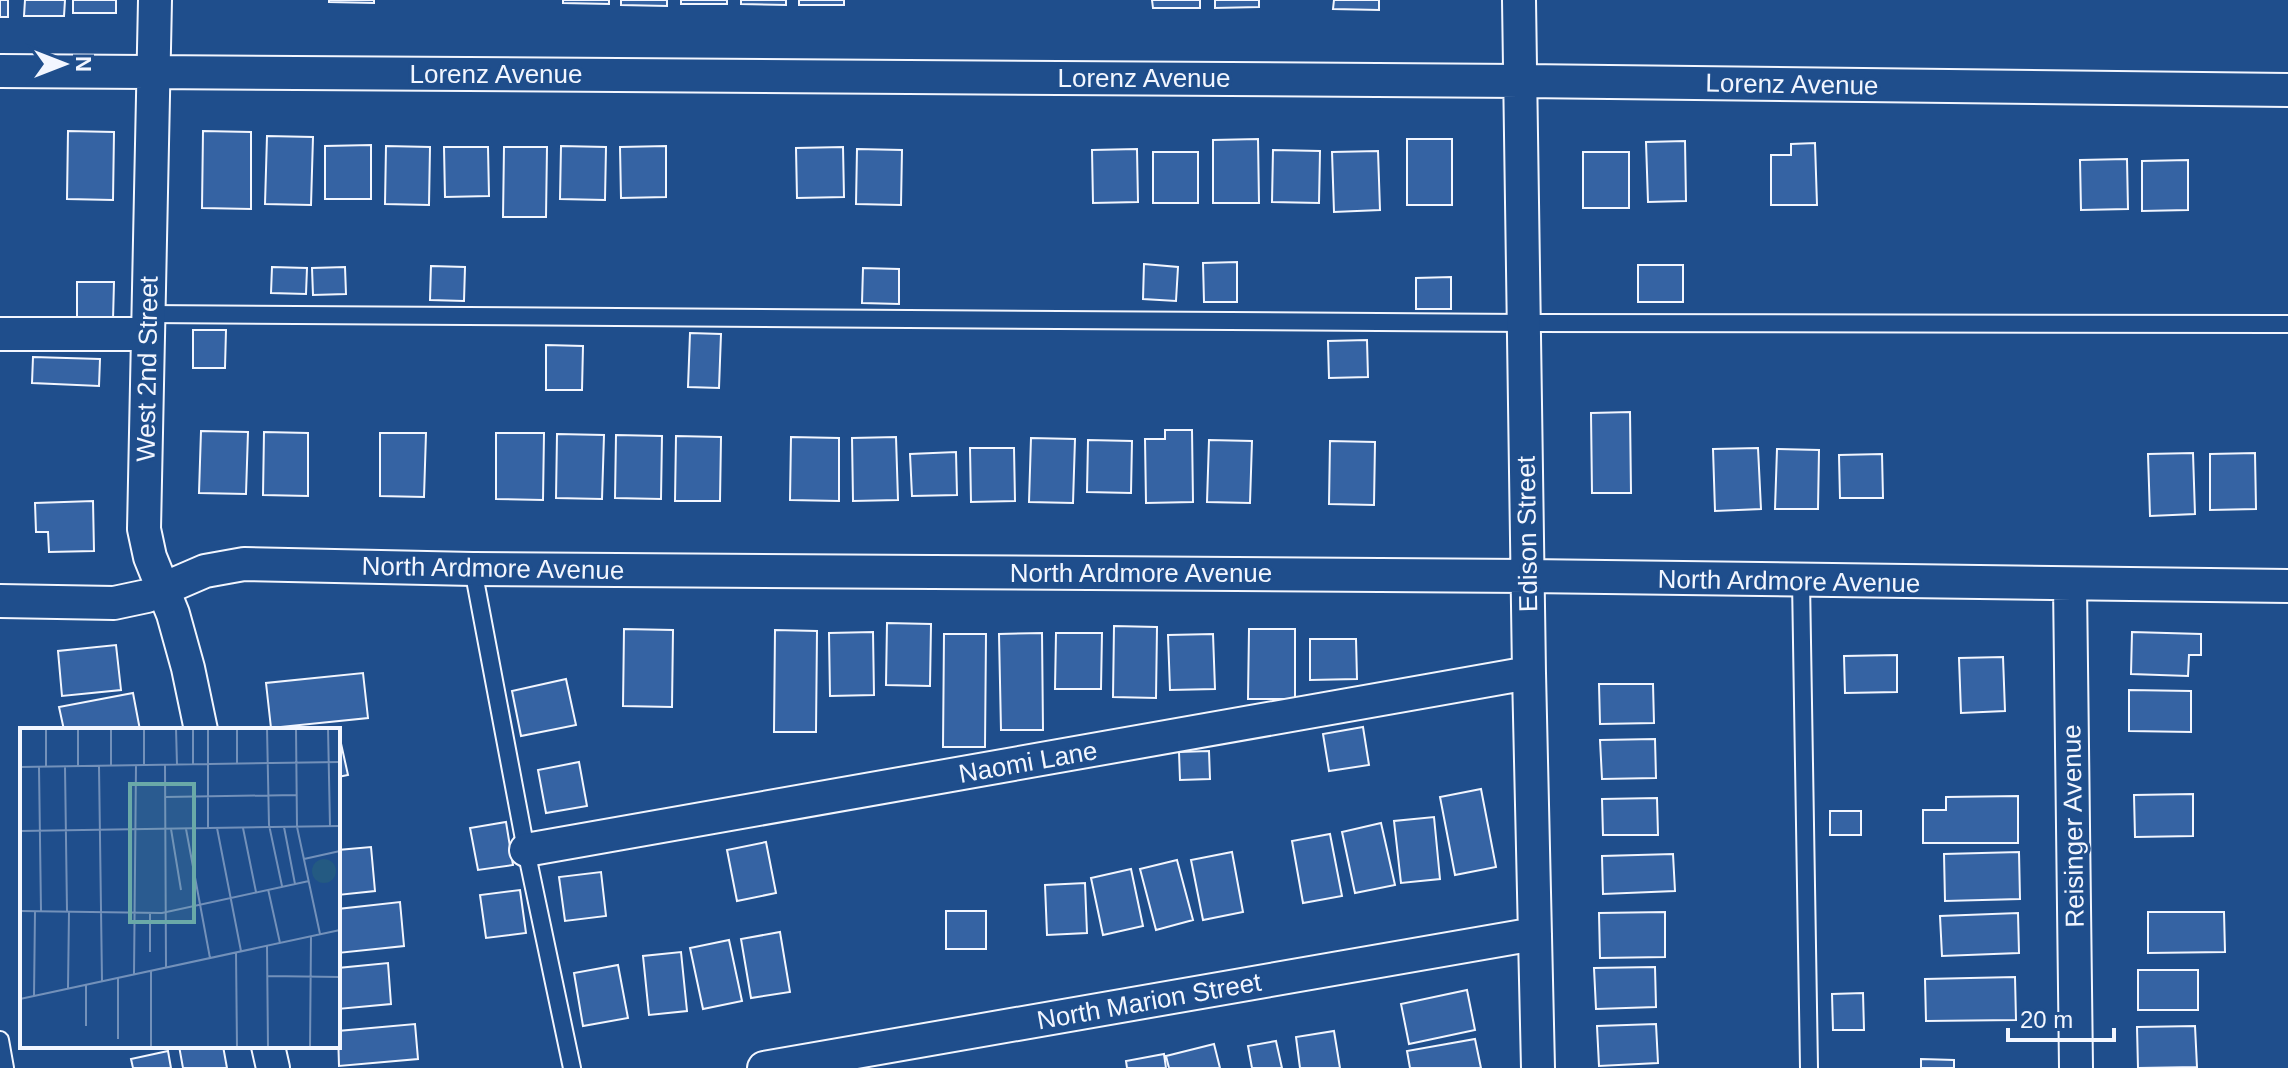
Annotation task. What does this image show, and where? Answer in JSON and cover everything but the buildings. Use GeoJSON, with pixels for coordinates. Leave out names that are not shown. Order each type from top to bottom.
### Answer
{"type":"FeatureCollection","features":[{"type":"Feature","properties":{"kind":"street","name":"West 2nd Street"},"geometry":{"type":"LineString","coordinates":[[155,0],[144,529],[150,557],[173,614],[201,728]]}},
{"type":"Feature","properties":{"kind":"street","name":"Edison Street"},"geometry":{"type":"LineString","coordinates":[[1519,0],[1538,1068]]}},
{"type":"Feature","properties":{"kind":"street","name":"Lorenz Avenue"},"geometry":{"type":"LineString","coordinates":[[0,71],[1520,81],[2288,90]]}},
{"type":"Feature","properties":{"kind":"street"},"geometry":{"type":"LineString","coordinates":[[0,334],[147,324]]}},
{"type":"Feature","properties":{"kind":"street","name":"North Ardmore Avenue"},"geometry":{"type":"LineString","coordinates":[[0,601],[114,603],[132,600],[205,571],[244,564],[473,569],[1528,576],[2288,586]]}},
{"type":"Feature","properties":{"kind":"street","name":"Reisinger Avenue"},"geometry":{"type":"LineString","coordinates":[[2070,585],[2076,1068]]}},
{"type":"Feature","properties":{"kind":"street","name":"Naomi Lane"},"geometry":{"type":"LineString","coordinates":[[526,850],[1529,673]]}},
{"type":"Feature","properties":{"kind":"street","name":"North Marion Street"},"geometry":{"type":"LineString","coordinates":[[764,1068],[1535,934]]}},
{"type":"Feature","properties":{"kind":"street"},"geometry":{"type":"LineString","coordinates":[[268,1048],[273,1068]]}},
{"type":"Feature","properties":{"kind":"lane"},"geometry":{"type":"LineString","coordinates":[[147,324],[2288,324]]}},
{"type":"Feature","properties":{"kind":"lane"},"geometry":{"type":"LineString","coordinates":[[473,569],[526,850],[572,1068]]}},
{"type":"Feature","properties":{"kind":"lane"},"geometry":{"type":"LineString","coordinates":[[1801,581],[1809,1068]]}},
{"type":"Feature","properties":{"kind":"lane"},"geometry":{"type":"LineString","coordinates":[[0,1040],[5,1068]]}}]}
